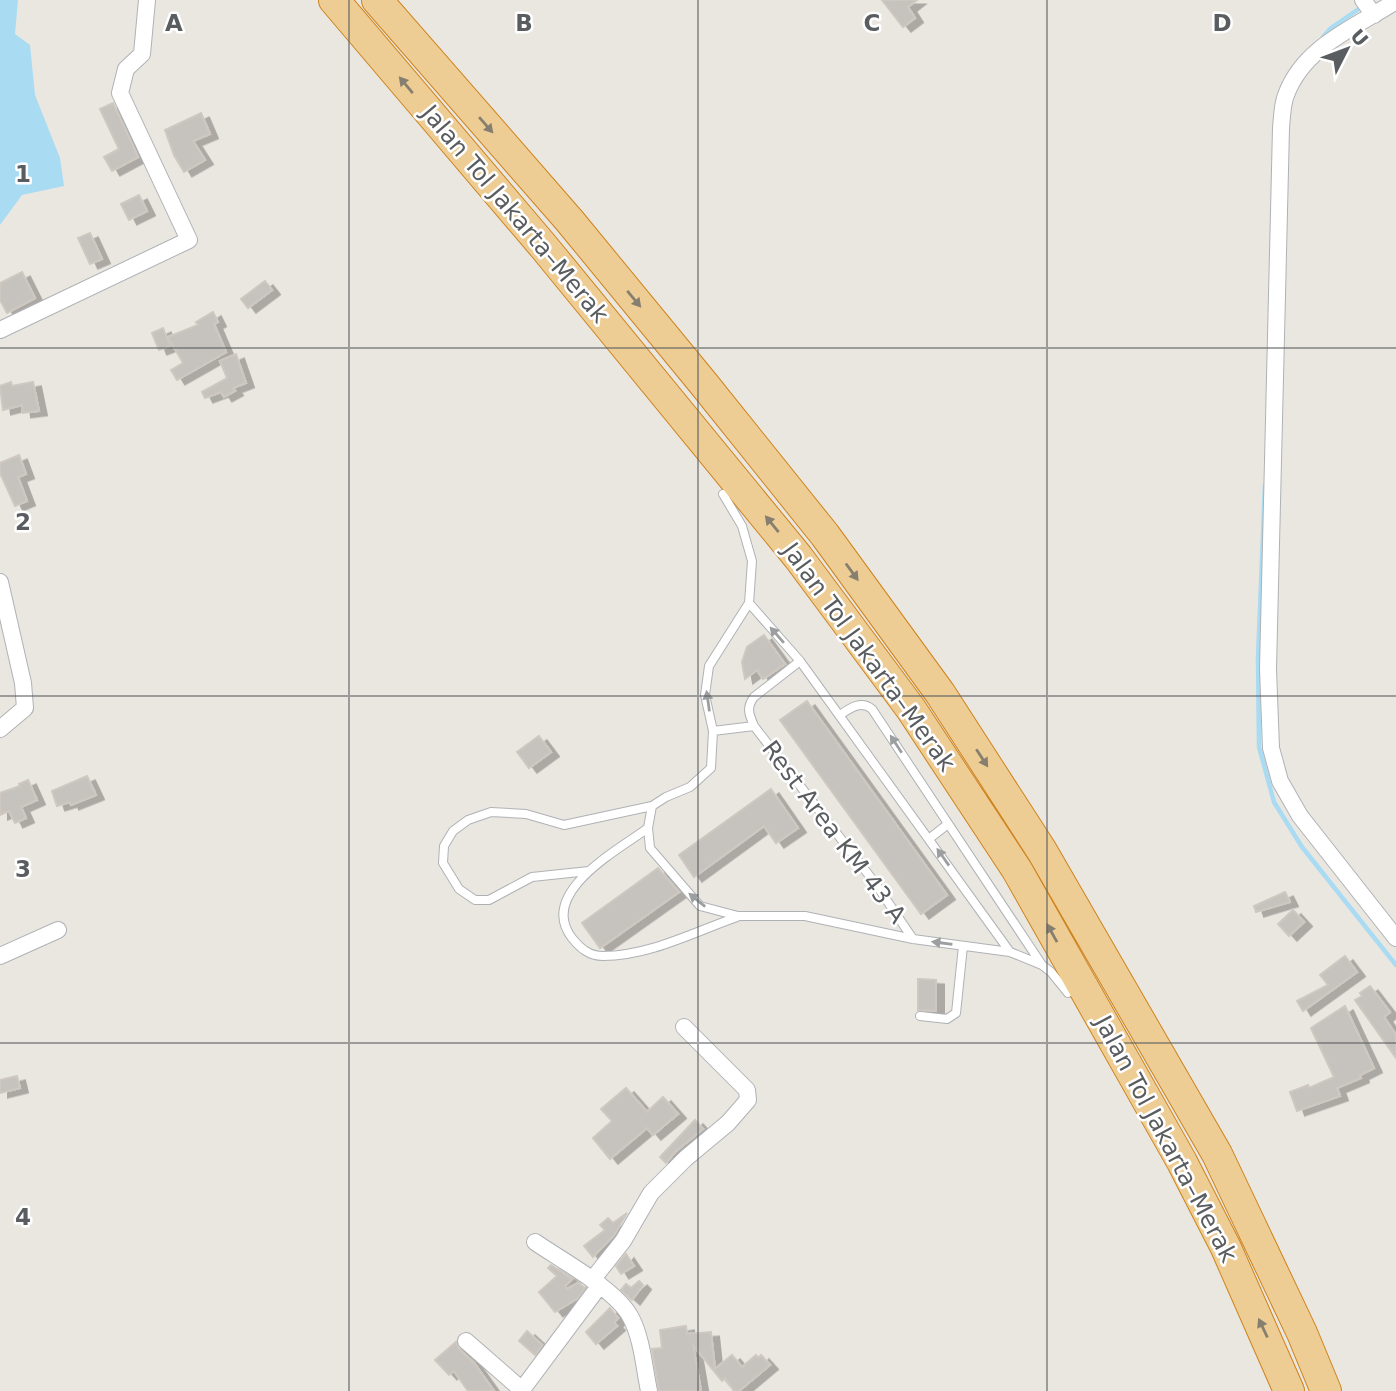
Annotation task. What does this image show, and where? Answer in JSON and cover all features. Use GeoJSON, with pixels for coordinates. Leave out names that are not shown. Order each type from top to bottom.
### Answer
{"type":"FeatureCollection","features":[{"type":"Feature","properties":{"kind":"highway","name":"Jalan Tol Jakarta–Merak"},"geometry":{"type":"LineString","coordinates":[[334,0],[544,247],[798,556],[911,709],[1017,870],[1182,1162],[1226,1248],[1290,1391]]}},
{"type":"Feature","properties":{"kind":"highway","name":"Jalan Tol Jakarta–Merak"},"geometry":{"type":"LineString","coordinates":[[377,0],[569,220],[703,383],[825,535],[940,693],[1042,851],[1217,1154],[1303,1333],[1326,1391]]}},
{"type":"Feature","properties":{"kind":"highway"},"geometry":{"type":"LineString","coordinates":[[544,247],[695,449],[723,494]]}},
{"type":"Feature","properties":{"kind":"highway"},"geometry":{"type":"LineString","coordinates":[[1068,993],[1165,1157],[1226,1248]]}},
{"type":"Feature","properties":{"kind":"street"},"geometry":{"type":"LineString","coordinates":[[0,330],[189,240],[120,93],[126,69],[142,54],[146,0]]}},
{"type":"Feature","properties":{"kind":"street"},"geometry":{"type":"LineString","coordinates":[[1396,1],[1367,6],[1309,59],[1285,96],[1280,153],[1269,722],[1271,748],[1280,781],[1300,816],[1396,938]]}},
{"type":"Feature","properties":{"kind":"street"},"geometry":{"type":"LineString","coordinates":[[0,582],[23,682],[25,708],[0,729]]}},
{"type":"Feature","properties":{"kind":"street"},"geometry":{"type":"LineString","coordinates":[[0,956],[58,930]]}},
{"type":"Feature","properties":{"kind":"street"},"geometry":{"type":"LineString","coordinates":[[466,1341],[522,1391],[596,1283],[651,1194],[686,1158],[728,1123],[748,1100],[747,1090],[684,1027]]}},
{"type":"Feature","properties":{"kind":"street"},"geometry":{"type":"LineString","coordinates":[[535,1242],[596,1283],[630,1315],[649,1391]]}},
{"type":"Feature","properties":{"kind":"lane"},"geometry":{"type":"LineString","coordinates":[[589,871],[532,877],[489,900],[475,900],[458,888],[443,863],[444,846],[453,831],[468,820],[491,812],[526,814],[564,825],[652,806],[690,787],[711,768],[713,731],[705,695],[709,666],[749,603],[752,561],[743,526],[723,494]]}},
{"type":"Feature","properties":{"kind":"lane"},"geometry":{"type":"LineString","coordinates":[[749,603],[800,661],[1010,952]]}},
{"type":"Feature","properties":{"kind":"lane","name":"Rest Area KM 43 A"},"geometry":{"type":"LineString","coordinates":[[800,661],[754,697],[748,709],[754,726],[875,883],[913,939]]}},
{"type":"Feature","properties":{"kind":"lane","name":"Rest Area KM 43 A"},"geometry":{"type":"LineString","coordinates":[[840,715],[853,706],[865,704],[873,709],[1042,965]]}},
{"type":"Feature","properties":{"kind":"lane","name":"Rest Area KM 43 A"},"geometry":{"type":"LineString","coordinates":[[713,731],[754,726]]}},
{"type":"Feature","properties":{"kind":"lane"},"geometry":{"type":"LineString","coordinates":[[648,828],[652,806]]}},
{"type":"Feature","properties":{"kind":"lane"},"geometry":{"type":"LineString","coordinates":[[930,838],[948,824]]}},
{"type":"Feature","properties":{"kind":"lane","name":"Rest Area KM 43 A"},"geometry":{"type":"LineString","coordinates":[[648,828],[589,871],[570,891],[562,910],[562,918],[571,937],[587,954],[602,956],[643,951],[738,916]]}},
{"type":"Feature","properties":{"kind":"lane","name":"Rest Area KM 43 A"},"geometry":{"type":"LineString","coordinates":[[648,828],[650,848],[700,906],[738,916],[805,916],[913,939],[1010,952],[1042,965],[1068,993]]}},
{"type":"Feature","properties":{"kind":"lane"},"geometry":{"type":"LineString","coordinates":[[920,1017],[947,1019],[956,1013],[963,946]]}},
{"type":"Feature","properties":{"kind":"water"},"geometry":{"type":"Polygon","coordinates":[[[0,0],[18,0],[15,34],[30,45],[35,95],[60,158],[64,186],[22,195],[0,225],[0,0]]]}},
{"type":"Feature","properties":{"kind":"building"},"geometry":{"type":"Polygon","coordinates":[[[882,0],[917,0],[908,7],[915,18],[903,27],[882,0]]]}},
{"type":"Feature","properties":{"kind":"building"},"geometry":{"type":"Polygon","coordinates":[[[113,103],[138,157],[112,171],[104,157],[119,149],[100,109],[113,103]]]}},
{"type":"Feature","properties":{"kind":"building"},"geometry":{"type":"Polygon","coordinates":[[[201,113],[210,134],[193,141],[205,160],[184,172],[174,155],[165,130],[201,113]]]}},
{"type":"Feature","properties":{"kind":"building"},"geometry":{"type":"Polygon","coordinates":[[[139,195],[147,211],[129,220],[121,204],[139,195]]]}},
{"type":"Feature","properties":{"kind":"building"},"geometry":{"type":"Polygon","coordinates":[[[90,233],[102,259],[90,264],[78,238],[90,233]]]}},
{"type":"Feature","properties":{"kind":"building"},"geometry":{"type":"Polygon","coordinates":[[[22,272],[35,298],[7,313],[0,300],[0,283],[22,272]]]}},
{"type":"Feature","properties":{"kind":"building"},"geometry":{"type":"Polygon","coordinates":[[[265,281],[272,290],[248,308],[241,299],[265,281]]]}},
{"type":"Feature","properties":{"kind":"building"},"geometry":{"type":"Polygon","coordinates":[[[213,312],[218,322],[214,324],[226,352],[177,380],[171,370],[183,363],[168,337],[198,325],[196,322],[213,312]]]}},
{"type":"Feature","properties":{"kind":"building"},"geometry":{"type":"Polygon","coordinates":[[[163,328],[170,346],[159,350],[152,333],[163,328]]]}},
{"type":"Feature","properties":{"kind":"building"},"geometry":{"type":"Polygon","coordinates":[[[236,354],[246,383],[233,388],[235,391],[224,397],[221,392],[205,398],[202,392],[227,378],[220,361],[236,354]]]}},
{"type":"Feature","properties":{"kind":"building"},"geometry":{"type":"Polygon","coordinates":[[[11,382],[12,386],[33,382],[39,411],[23,413],[22,405],[3,410],[0,386],[11,382]]]}},
{"type":"Feature","properties":{"kind":"building"},"geometry":{"type":"Polygon","coordinates":[[[19,455],[26,474],[18,477],[27,501],[15,506],[0,473],[0,463],[19,455]]]}},
{"type":"Feature","properties":{"kind":"building"},"geometry":{"type":"Polygon","coordinates":[[[764,635],[785,664],[763,679],[757,670],[745,679],[742,662],[747,647],[764,635]]]}},
{"type":"Feature","properties":{"kind":"building"},"geometry":{"type":"Polygon","coordinates":[[[807,701],[947,895],[921,914],[780,720],[807,701]]]}},
{"type":"Feature","properties":{"kind":"building"},"geometry":{"type":"Polygon","coordinates":[[[539,736],[551,752],[529,768],[517,752],[539,736]]]}},
{"type":"Feature","properties":{"kind":"building"},"geometry":{"type":"Polygon","coordinates":[[[87,776],[96,795],[71,805],[70,802],[57,806],[52,791],[87,776]]]}},
{"type":"Feature","properties":{"kind":"building"},"geometry":{"type":"Polygon","coordinates":[[[28,780],[37,800],[21,807],[26,818],[15,823],[9,811],[0,815],[0,793],[28,780]]]}},
{"type":"Feature","properties":{"kind":"building"},"geometry":{"type":"Polygon","coordinates":[[[771,789],[798,828],[776,843],[764,826],[694,877],[679,855],[771,789]]]}},
{"type":"Feature","properties":{"kind":"building"},"geometry":{"type":"Polygon","coordinates":[[[658,868],[679,892],[600,948],[582,923],[658,868]]]}},
{"type":"Feature","properties":{"kind":"building"},"geometry":{"type":"Polygon","coordinates":[[[1285,892],[1290,902],[1256,912],[1254,906],[1285,892]]]}},
{"type":"Feature","properties":{"kind":"building"},"geometry":{"type":"Polygon","coordinates":[[[1293,910],[1304,922],[1289,936],[1278,924],[1293,910]]]}},
{"type":"Feature","properties":{"kind":"building"},"geometry":{"type":"Polygon","coordinates":[[[1345,956],[1357,972],[1303,1011],[1297,1001],[1328,985],[1320,975],[1345,956]]]}},
{"type":"Feature","properties":{"kind":"building"},"geometry":{"type":"Polygon","coordinates":[[[918,979],[936,980],[936,1011],[918,1010],[918,979]]]}},
{"type":"Feature","properties":{"kind":"building"},"geometry":{"type":"Polygon","coordinates":[[[1370,986],[1390,1012],[1384,1017],[1396,1035],[1396,1058],[1355,1000],[1370,986]]]}},
{"type":"Feature","properties":{"kind":"building"},"geometry":{"type":"Polygon","coordinates":[[[1345,1006],[1374,1068],[1360,1075],[1361,1078],[1337,1088],[1340,1096],[1297,1111],[1290,1092],[1308,1085],[1309,1088],[1334,1077],[1311,1028],[1345,1006]]]}},
{"type":"Feature","properties":{"kind":"building"},"geometry":{"type":"Polygon","coordinates":[[[17,1076],[20,1088],[0,1093],[0,1080],[17,1076]]]}},
{"type":"Feature","properties":{"kind":"building"},"geometry":{"type":"Polygon","coordinates":[[[626,1088],[647,1112],[663,1097],[678,1114],[653,1135],[647,1128],[610,1159],[593,1138],[612,1121],[601,1109],[626,1088]]]}},
{"type":"Feature","properties":{"kind":"building"},"geometry":{"type":"Polygon","coordinates":[[[695,1120],[703,1129],[666,1163],[660,1157],[695,1120]]]}},
{"type":"Feature","properties":{"kind":"building"},"geometry":{"type":"Polygon","coordinates":[[[627,1213],[614,1235],[593,1257],[584,1246],[605,1230],[600,1225],[608,1218],[613,1223],[627,1213]]]}},
{"type":"Feature","properties":{"kind":"building"},"geometry":{"type":"Polygon","coordinates":[[[626,1254],[634,1266],[621,1274],[616,1266],[626,1254]]]}},
{"type":"Feature","properties":{"kind":"building"},"geometry":{"type":"Polygon","coordinates":[[[551,1265],[572,1279],[565,1286],[567,1289],[578,1283],[585,1288],[578,1298],[555,1312],[539,1292],[557,1276],[548,1268],[551,1265]]]}},
{"type":"Feature","properties":{"kind":"building"},"geometry":{"type":"Polygon","coordinates":[[[639,1281],[643,1285],[632,1300],[621,1290],[626,1284],[631,1288],[639,1281]]]}},
{"type":"Feature","properties":{"kind":"building"},"geometry":{"type":"Polygon","coordinates":[[[610,1308],[618,1318],[614,1323],[617,1326],[596,1344],[586,1332],[610,1308]]]}},
{"type":"Feature","properties":{"kind":"building"},"geometry":{"type":"Polygon","coordinates":[[[686,1326],[687,1334],[711,1332],[715,1369],[732,1355],[742,1367],[756,1355],[758,1358],[761,1355],[770,1365],[739,1391],[734,1391],[725,1378],[722,1381],[693,1345],[701,1391],[659,1391],[652,1349],[662,1348],[660,1330],[686,1326]]]}},
{"type":"Feature","properties":{"kind":"building"},"geometry":{"type":"Polygon","coordinates":[[[527,1331],[542,1345],[535,1355],[519,1341],[527,1331]]]}},
{"type":"Feature","properties":{"kind":"building"},"geometry":{"type":"Polygon","coordinates":[[[456,1342],[494,1391],[468,1391],[454,1371],[449,1375],[435,1360],[456,1342]]]}},
{"type":"Feature","properties":{"kind":"waterway"},"geometry":{"type":"LineString","coordinates":[[1323,37],[1331,28],[1363,6]]}},
{"type":"Feature","properties":{"kind":"waterway"},"geometry":{"type":"LineString","coordinates":[[1265,485],[1258,658],[1259,747],[1274,802],[1302,847],[1396,965]]}}]}
